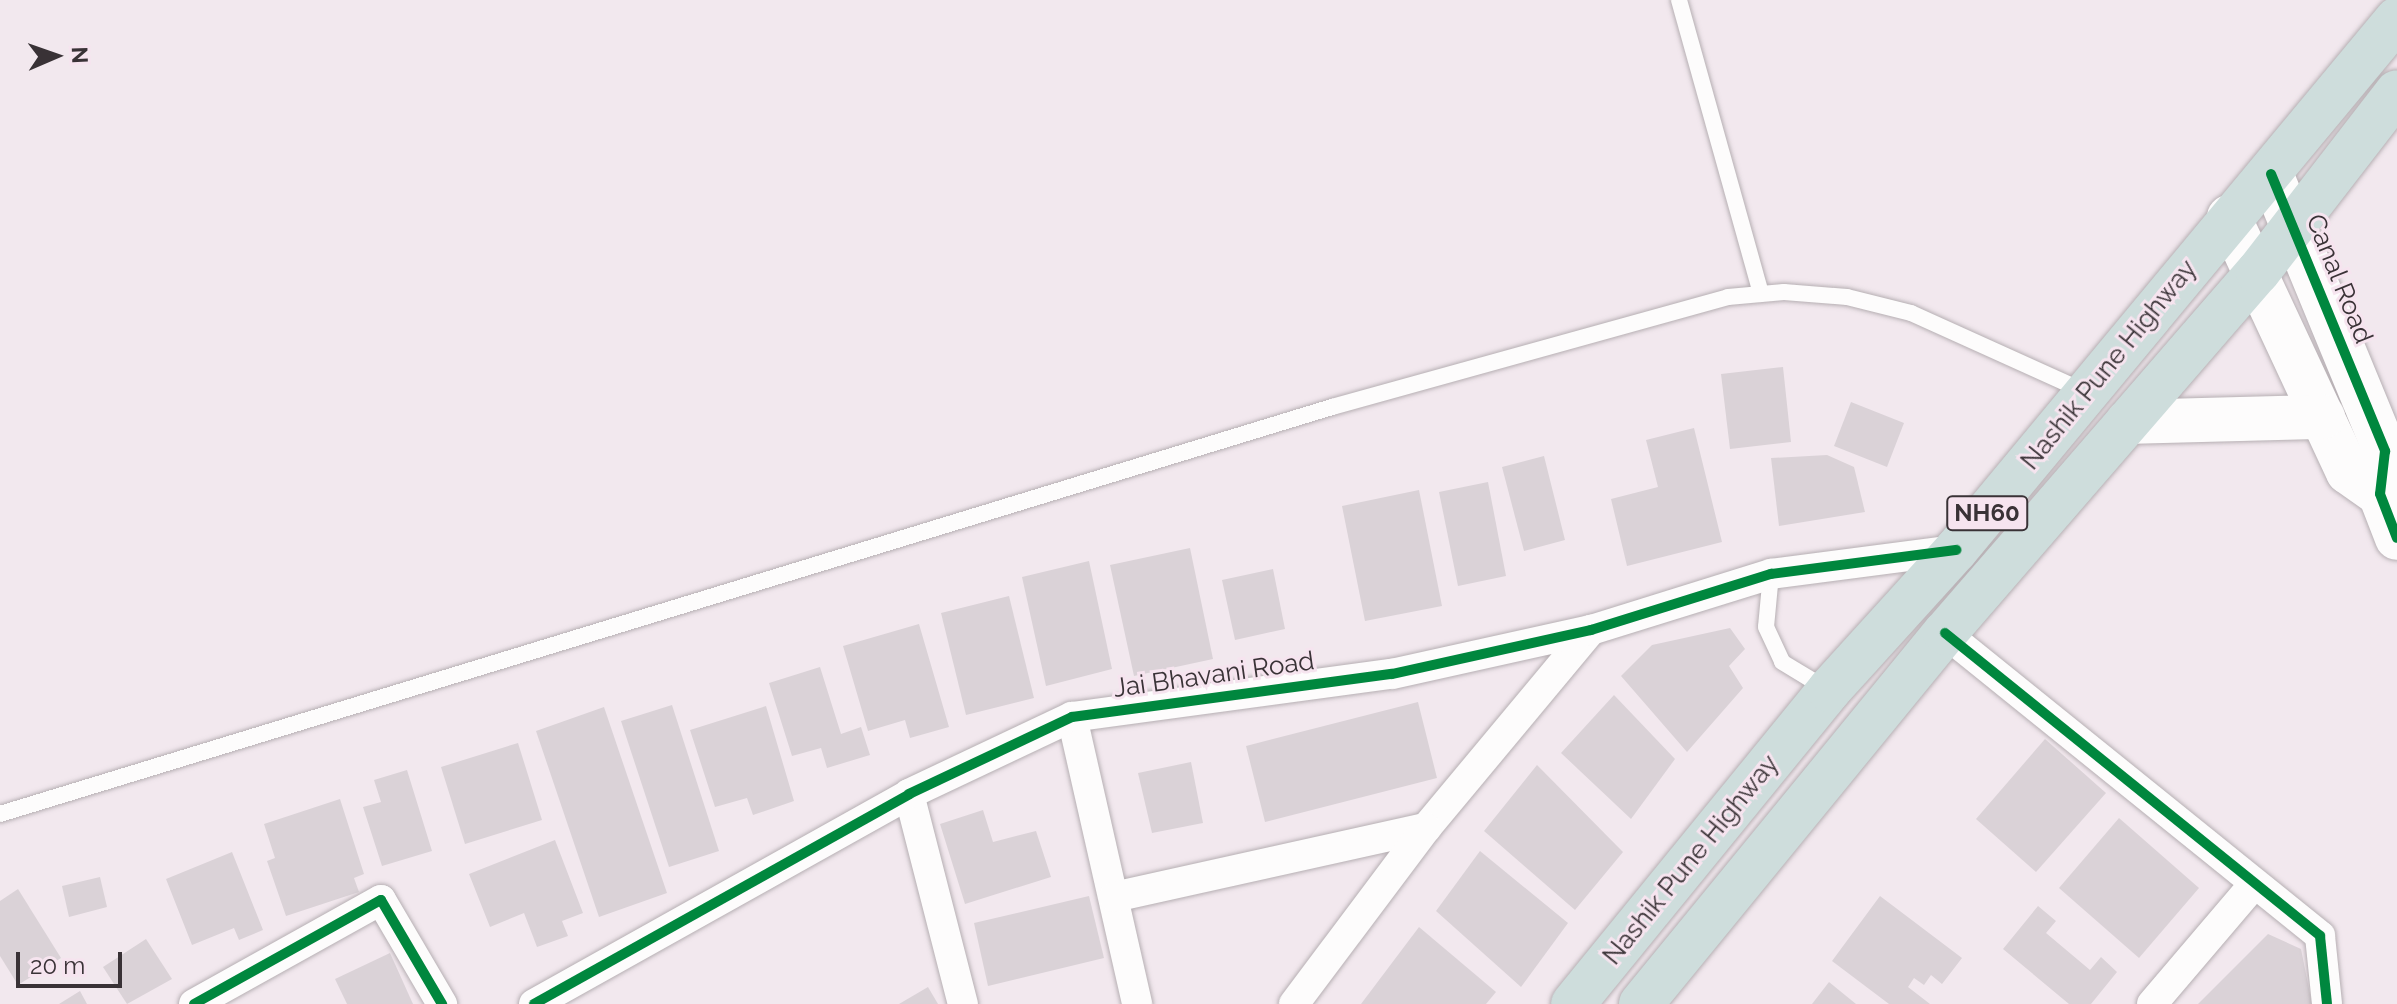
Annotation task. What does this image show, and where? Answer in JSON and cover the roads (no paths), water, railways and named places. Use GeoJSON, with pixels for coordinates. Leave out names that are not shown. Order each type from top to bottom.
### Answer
{"type":"FeatureCollection","features":[{"type":"Feature","properties":{"kind":"highway","name":"Nashik Pune Highway"},"geometry":{"type":"LineString","coordinates":[[1573,1004],[1829,690],[1956,550],[2088,393],[2229,217],[2271,174],[2397,19]]}},
{"type":"Feature","properties":{"kind":"highway","name":"Nashik Pune Highway"},"geometry":{"type":"LineString","coordinates":[[1641,1004],[1945,633],[2258,272],[2397,92]]}},
{"type":"Feature","properties":{"kind":"street","name":"Canal Road"},"geometry":{"type":"LineString","coordinates":[[2271,174],[2385,451],[2380,494],[2397,538]]}},
{"type":"Feature","properties":{"kind":"street"},"geometry":{"type":"LineString","coordinates":[[2229,217],[2258,272],[2348,472],[2380,494]]}},
{"type":"Feature","properties":{"kind":"street"},"geometry":{"type":"LineString","coordinates":[[2128,422],[2323,417]]}},
{"type":"Feature","properties":{"kind":"street","name":"Jai Bhavani Road"},"geometry":{"type":"LineString","coordinates":[[534,1004],[909,794],[1072,717],[1392,674],[1591,630],[1771,574],[1956,550]]}},
{"type":"Feature","properties":{"kind":"street"},"geometry":{"type":"LineString","coordinates":[[1294,1004],[1426,828],[1591,630]]}},
{"type":"Feature","properties":{"kind":"street"},"geometry":{"type":"LineString","coordinates":[[1945,633],[2320,936],[2327,1004]]}},
{"type":"Feature","properties":{"kind":"street"},"geometry":{"type":"LineString","coordinates":[[1072,717],[1137,1004]]}},
{"type":"Feature","properties":{"kind":"street"},"geometry":{"type":"LineString","coordinates":[[909,794],[963,1004]]}},
{"type":"Feature","properties":{"kind":"street"},"geometry":{"type":"LineString","coordinates":[[1114,897],[1426,828]]}},
{"type":"Feature","properties":{"kind":"street"},"geometry":{"type":"LineString","coordinates":[[2152,1004],[2254,884]]}},
{"type":"Feature","properties":{"kind":"street"},"geometry":{"type":"LineString","coordinates":[[194,1004],[381,900],[442,1004]]}},
{"type":"Feature","properties":{"kind":"lane"},"geometry":{"type":"LineString","coordinates":[[1679,0],[1761,294]]}},
{"type":"Feature","properties":{"kind":"lane"},"geometry":{"type":"LineString","coordinates":[[0,814],[1332,407],[1654,316],[1761,294],[1847,297],[1911,313],[2088,393]]}},
{"type":"Feature","properties":{"kind":"lane"},"geometry":{"type":"LineString","coordinates":[[1771,574],[1766,627],[1782,662],[1829,690]]}}]}
